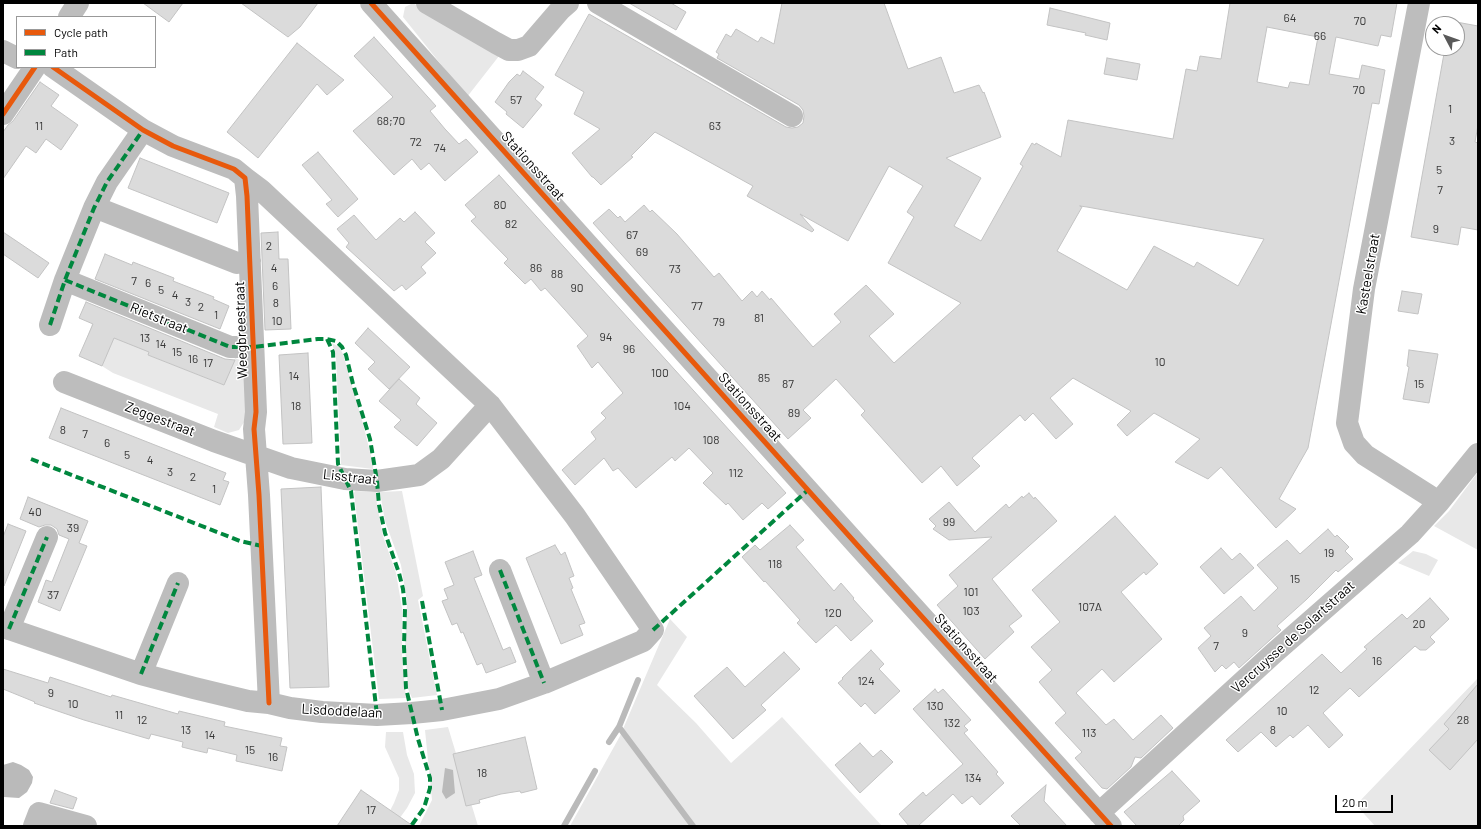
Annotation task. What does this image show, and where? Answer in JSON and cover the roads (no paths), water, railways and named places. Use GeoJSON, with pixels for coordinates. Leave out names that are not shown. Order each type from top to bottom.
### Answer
{"type":"FeatureCollection","features":[{"type":"Feature","properties":{"kind":"street"},"geometry":{"type":"LineString","coordinates":[[70,16],[78,3]]}},
{"type":"Feature","properties":{"kind":"street","name":"Stationsstraat"},"geometry":{"type":"LineString","coordinates":[[372,3],[1105,820]]}},
{"type":"Feature","properties":{"kind":"street"},"geometry":{"type":"LineString","coordinates":[[427,3],[496,44],[509,50],[518,50],[529,46],[560,10],[568,3]]}},
{"type":"Feature","properties":{"kind":"street"},"geometry":{"type":"LineString","coordinates":[[598,3],[792,116]]}},
{"type":"Feature","properties":{"kind":"street","name":"Kasteelstraat"},"geometry":{"type":"LineString","coordinates":[[1419,3],[1364,289],[1347,423],[1354,443],[1365,455],[1438,502]]}},
{"type":"Feature","properties":{"kind":"street"},"geometry":{"type":"LineString","coordinates":[[3,51],[16,58]]}},
{"type":"Feature","properties":{"kind":"street"},"geometry":{"type":"LineString","coordinates":[[3,114],[34,68]]}},
{"type":"Feature","properties":{"kind":"street"},"geometry":{"type":"LineString","coordinates":[[54,68],[143,130],[173,146],[234,169],[261,190],[490,405]]}},
{"type":"Feature","properties":{"kind":"street"},"geometry":{"type":"LineString","coordinates":[[50,325],[94,208],[107,182],[143,130]]}},
{"type":"Feature","properties":{"kind":"street","name":"Weegbreestraat"},"geometry":{"type":"LineString","coordinates":[[245,178],[256,412],[254,429],[260,502],[269,703]]}},
{"type":"Feature","properties":{"kind":"street"},"geometry":{"type":"LineString","coordinates":[[102,210],[237,263],[250,261]]}},
{"type":"Feature","properties":{"kind":"street","name":"Rietstraat"},"geometry":{"type":"LineString","coordinates":[[66,280],[230,347],[253,347]]}},
{"type":"Feature","properties":{"kind":"street","name":"Zeggestraat"},"geometry":{"type":"LineString","coordinates":[[64,382],[256,456]]}},
{"type":"Feature","properties":{"kind":"street","name":"Lisstraat"},"geometry":{"type":"LineString","coordinates":[[256,456],[292,468],[345,479],[377,481],[419,475],[441,459],[490,405]]}},
{"type":"Feature","properties":{"kind":"street","name":"Lisdoddelaan"},"geometry":{"type":"LineString","coordinates":[[47,537],[6,628],[141,674],[248,701],[269,703],[290,708],[322,712],[377,715],[442,710],[499,698],[544,683],[644,641],[653,630],[575,516],[490,405]]}},
{"type":"Feature","properties":{"kind":"street","name":"Vercruysse de Solartstraat"},"geometry":{"type":"LineString","coordinates":[[1105,820],[1274,653],[1410,534],[1478,454]]}},
{"type":"Feature","properties":{"kind":"street"},"geometry":{"type":"LineString","coordinates":[[500,570],[544,683]]}},
{"type":"Feature","properties":{"kind":"street"},"geometry":{"type":"LineString","coordinates":[[141,674],[178,583]]}},
{"type":"Feature","properties":{"kind":"street"},"geometry":{"type":"LineString","coordinates":[[34,826],[39,813],[86,826]]}},
{"type":"Feature","properties":{"kind":"waterway"},"geometry":{"type":"LineString","coordinates":[[609,742],[619,727],[638,680]]}},
{"type":"Feature","properties":{"kind":"waterway"},"geometry":{"type":"LineString","coordinates":[[619,727],[693,826]]}},
{"type":"Feature","properties":{"kind":"waterway"},"geometry":{"type":"LineString","coordinates":[[564,826],[595,771]]}}]}
